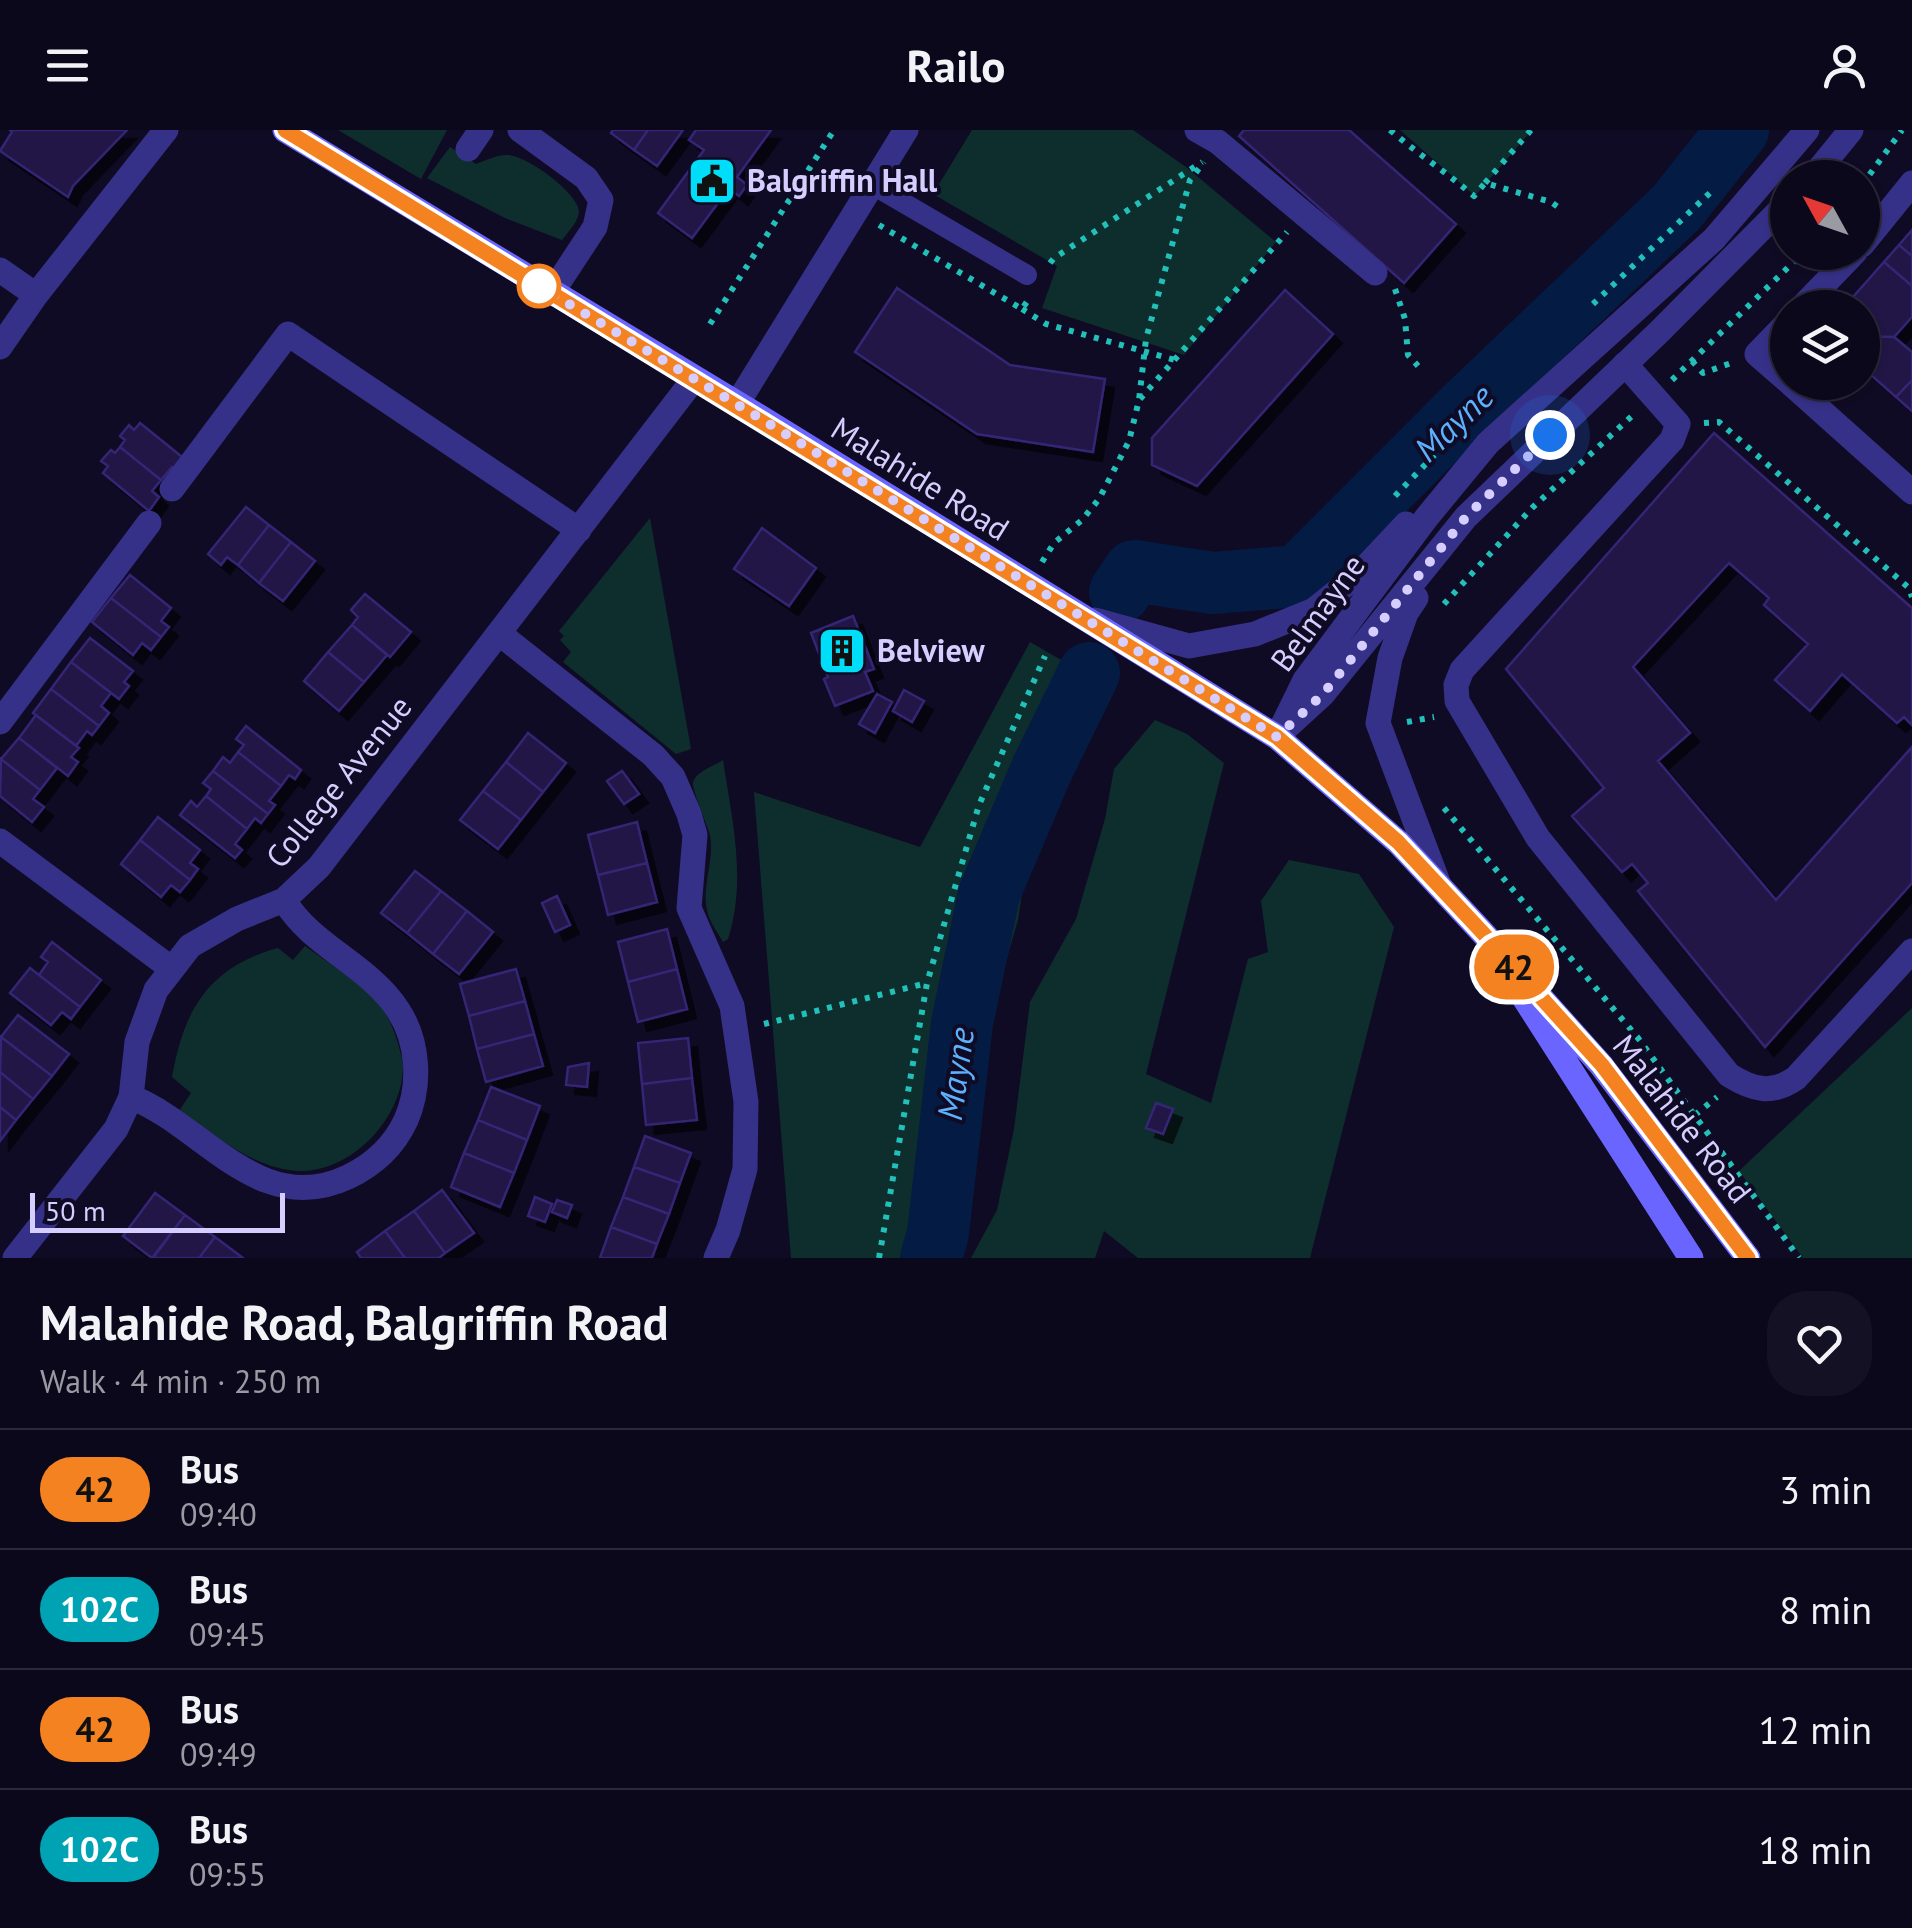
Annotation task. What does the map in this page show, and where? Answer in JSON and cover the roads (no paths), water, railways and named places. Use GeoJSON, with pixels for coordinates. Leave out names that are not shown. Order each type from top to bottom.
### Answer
{"type":"FeatureCollection","features":[{"type":"Feature","properties":{"kind":"main road","name":"Malahide Road"},"geometry":{"type":"LineString","coordinates":[[285,130],[1277,737],[1398,842],[1482,932],[1602,1065],[1748,1258]]}},
{"type":"Feature","properties":{"kind":"main road","name":"Malahide Road"},"geometry":{"type":"LineString","coordinates":[[1482,932],[1690,1258]]}},
{"type":"Feature","properties":{"kind":"street"},"geometry":{"type":"LineString","coordinates":[[0,347],[36,295],[166,130]]}},
{"type":"Feature","properties":{"kind":"street"},"geometry":{"type":"LineString","coordinates":[[520,130],[586,178],[601,200],[595,227],[551,294]]}},
{"type":"Feature","properties":{"kind":"street"},"geometry":{"type":"LineString","coordinates":[[738,404],[906,130]]}},
{"type":"Feature","properties":{"kind":"street","name":"Belmayne"},"geometry":{"type":"LineString","coordinates":[[1277,737],[1305,680],[1427,517],[1488,443],[1714,239],[1806,130]]}},
{"type":"Feature","properties":{"kind":"street"},"geometry":{"type":"LineString","coordinates":[[1827,160],[1851,130]]}},
{"type":"Feature","properties":{"kind":"street"},"geometry":{"type":"LineString","coordinates":[[1207,144],[1304,213],[1375,273]]}},
{"type":"Feature","properties":{"kind":"street"},"geometry":{"type":"LineString","coordinates":[[1880,222],[1912,182]]}},
{"type":"Feature","properties":{"kind":"street","name":"Belmayne"},"geometry":{"type":"LineString","coordinates":[[1277,737],[1323,694],[1466,517],[1770,220]]}},
{"type":"Feature","properties":{"kind":"street"},"geometry":{"type":"LineString","coordinates":[[0,270],[36,295]]}},
{"type":"Feature","properties":{"kind":"street"},"geometry":{"type":"LineString","coordinates":[[1819,290],[1838,270]]}},
{"type":"Feature","properties":{"kind":"street"},"geometry":{"type":"LineString","coordinates":[[172,489],[288,334],[578,530]]}},
{"type":"Feature","properties":{"kind":"street"},"geometry":{"type":"LineString","coordinates":[[1770,341],[1757,354],[1770,366]]}},
{"type":"Feature","properties":{"kind":"street"},"geometry":{"type":"LineString","coordinates":[[1625,364],[1678,424],[1672,440],[1462,670],[1456,685],[1456,701],[1538,838],[1729,1075],[1746,1086],[1781,1088],[1796,1078],[1912,950]]}},
{"type":"Feature","properties":{"kind":"street","name":"College Avenue"},"geometry":{"type":"LineString","coordinates":[[16,1258],[116,1129],[131,1097],[136,1042],[156,990],[172,969],[190,946],[237,919],[284,900],[319,867],[694,379]]}},
{"type":"Feature","properties":{"kind":"street"},"geometry":{"type":"LineString","coordinates":[[1808,400],[1912,492]]}},
{"type":"Feature","properties":{"kind":"street"},"geometry":{"type":"LineString","coordinates":[[1080,616],[1189,646],[1255,634],[1314,610],[1360,573],[1488,443]]}},
{"type":"Feature","properties":{"kind":"street"},"geometry":{"type":"LineString","coordinates":[[1440,887],[1378,723],[1390,658],[1406,613],[1466,517]]}},
{"type":"Feature","properties":{"kind":"street"},"geometry":{"type":"LineString","coordinates":[[0,722],[149,523]]}},
{"type":"Feature","properties":{"kind":"street"},"geometry":{"type":"LineString","coordinates":[[500,634],[654,755],[673,777],[695,835],[689,908],[732,1006],[746,1102],[745,1169],[716,1258]]}},
{"type":"Feature","properties":{"kind":"street"},"geometry":{"type":"LineString","coordinates":[[0,842],[172,969]]}},
{"type":"Feature","properties":{"kind":"street"},"geometry":{"type":"LineString","coordinates":[[131,1097],[151,1105],[231,1163],[263,1180],[292,1187],[322,1186],[342,1180],[378,1158],[392,1143],[411,1108],[416,1074],[411,1038],[398,1010],[386,996],[295,918],[284,900]]}},
{"type":"Feature","properties":{"kind":"lane"},"geometry":{"type":"LineString","coordinates":[[873,185],[1034,281]]}},
{"type":"Feature","properties":{"kind":"waterway","name":"Mayne"},"geometry":{"type":"LineString","coordinates":[[1120,592],[1134,571],[1213,583],[1298,576],[1469,405],[1676,208],[1738,130]]}},
{"type":"Feature","properties":{"kind":"waterway","name":"Mayne"},"geometry":{"type":"LineString","coordinates":[[931,1258],[938,1233],[962,1023],[989,894],[1042,769],[1089,673]]}},
{"type":"Feature","properties":{"kind":"place","name":"Balgriffin Hall"},"geometry":{"type":"Point","coordinates":[712,181]}},
{"type":"Feature","properties":{"kind":"place","name":"Belview"},"geometry":{"type":"Point","coordinates":[842,651]}}]}
